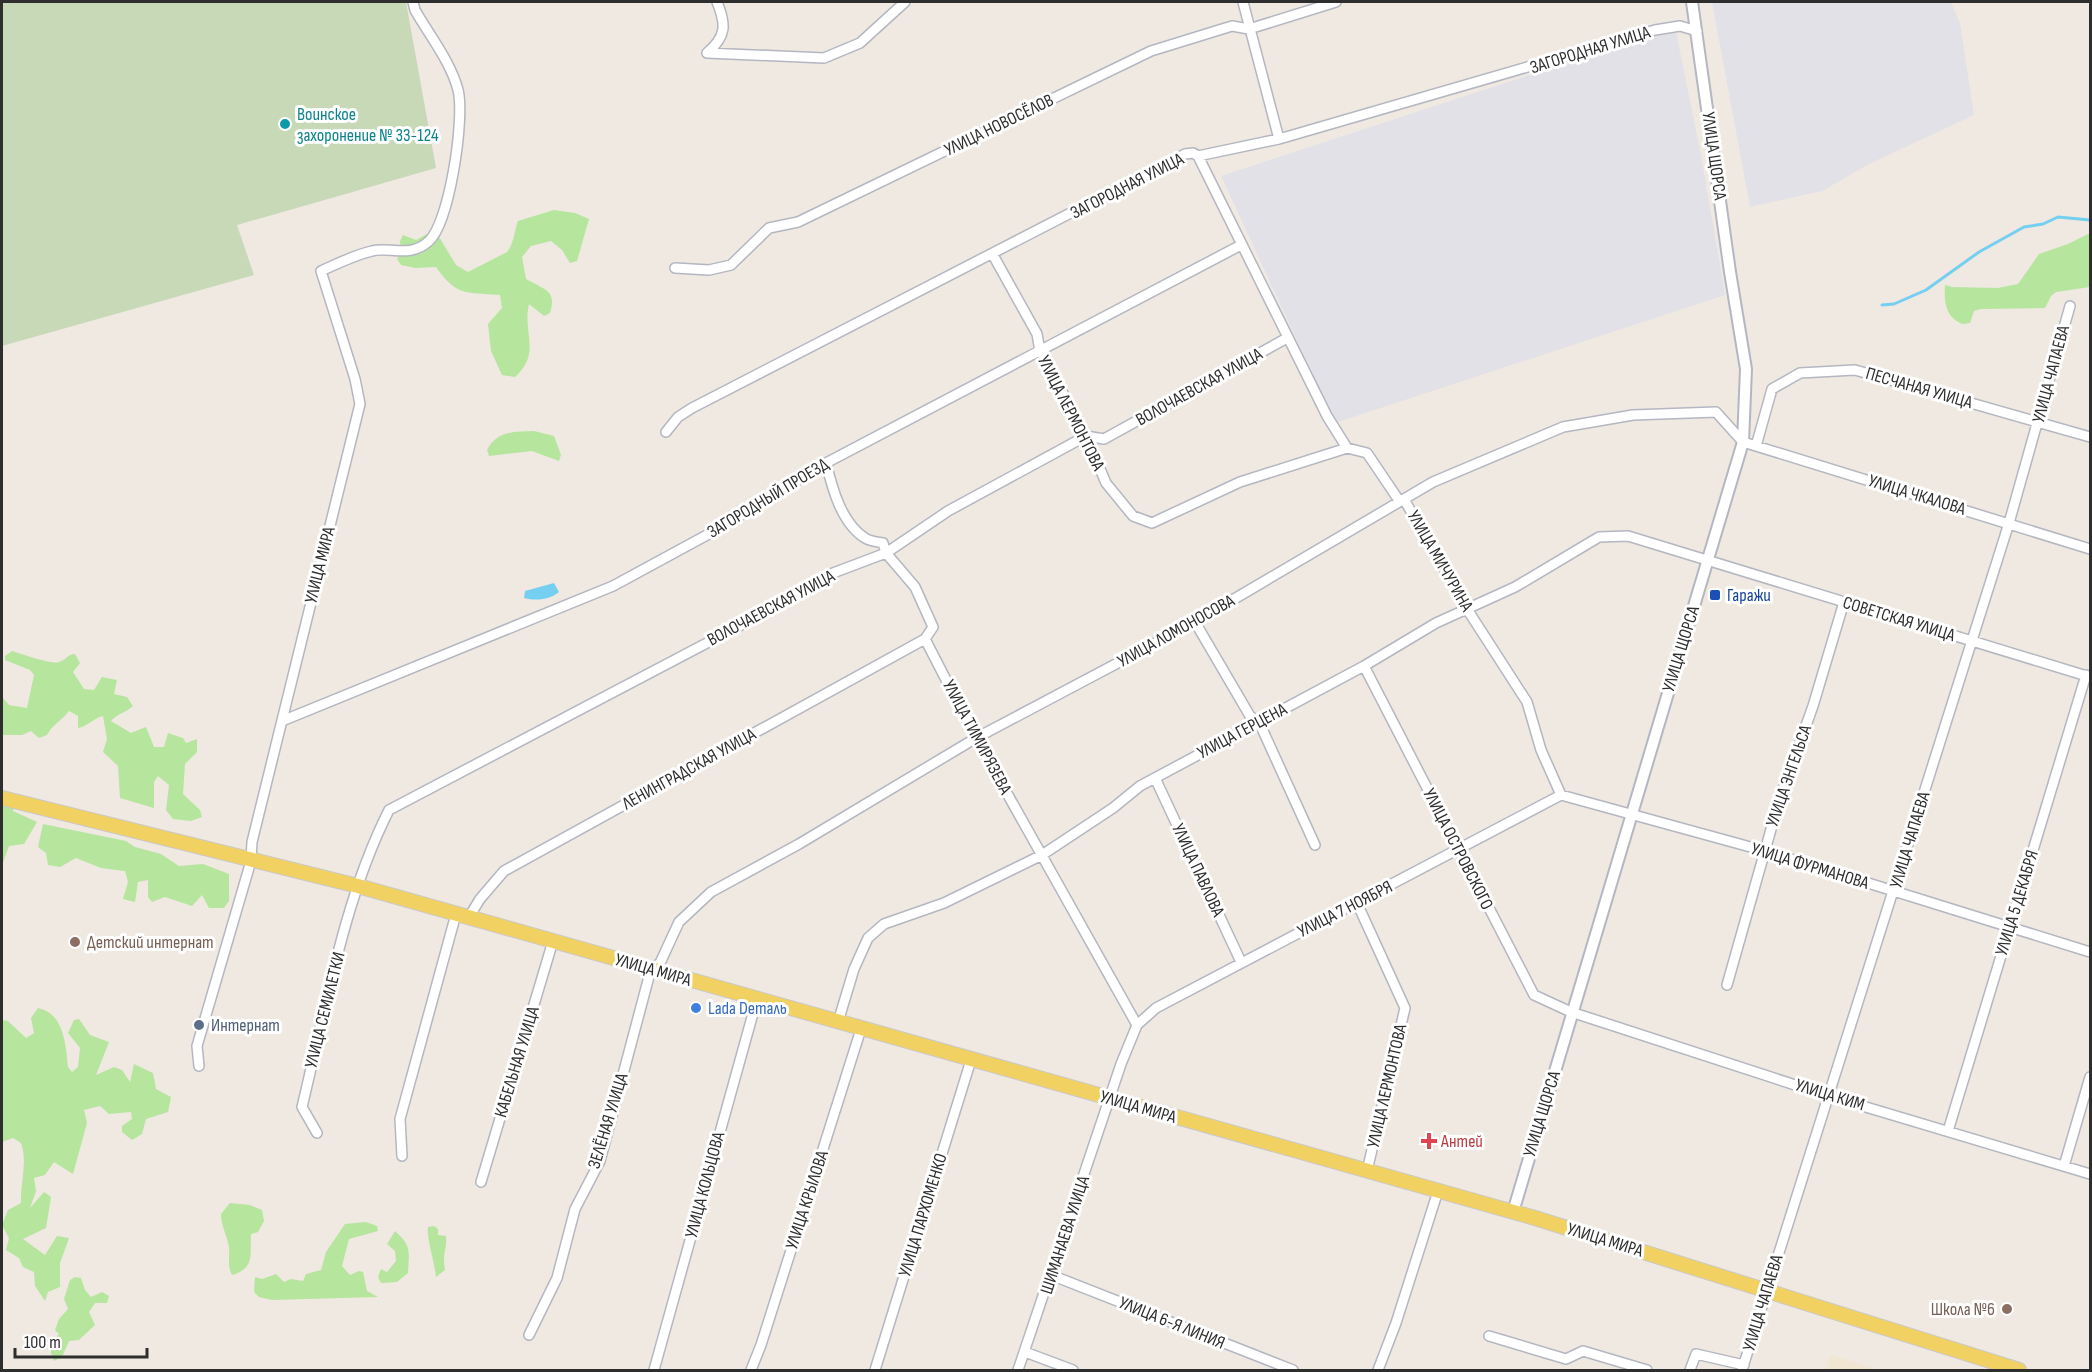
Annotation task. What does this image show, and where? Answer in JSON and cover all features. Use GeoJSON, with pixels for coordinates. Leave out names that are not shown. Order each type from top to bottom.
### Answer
{"type":"FeatureCollection","features":[{"type":"Feature","properties":{"kind":"main road","name":"УЛИЦА МИРА"},"geometry":{"type":"LineString","coordinates":[[2,798],[358,886],[1513,1212],[2019,1371]]}},
{"type":"Feature","properties":{"kind":"street","name":"УЛИЦА МИРА"},"geometry":{"type":"LineString","coordinates":[[251,861],[252,843],[360,404],[355,379],[321,271],[374,250],[401,253],[429,241],[447,205],[455,167],[459,93],[454,78],[415,10],[413,2]]}},
{"type":"Feature","properties":{"kind":"street"},"geometry":{"type":"LineString","coordinates":[[717,2],[724,19],[720,42],[707,53],[824,58],[860,43],[905,2]]}},
{"type":"Feature","properties":{"kind":"street"},"geometry":{"type":"LineString","coordinates":[[1244,2],[1279,139]]}},
{"type":"Feature","properties":{"kind":"street","name":"УЛИЦА НОВОСЁЛОВ"},"geometry":{"type":"LineString","coordinates":[[675,268],[709,270],[731,265],[769,228],[798,222],[1151,51],[1232,26],[1249,28],[1336,2]]}},
{"type":"Feature","properties":{"kind":"street","name":"УЛИЦА ЩОРСА"},"geometry":{"type":"LineString","coordinates":[[1513,1212],[1743,442],[1746,369],[1692,2]]}},
{"type":"Feature","properties":{"kind":"street","name":"ЗАГОРОДНАЯ УЛИЦА"},"geometry":{"type":"LineString","coordinates":[[666,432],[678,417],[692,408],[993,255],[1185,154],[1193,153],[1198,156],[1279,139],[1655,30],[1680,26],[1697,32]]}},
{"type":"Feature","properties":{"kind":"street"},"geometry":{"type":"LineString","coordinates":[[1198,156],[1287,338],[1347,448]]}},
{"type":"Feature","properties":{"kind":"street","name":"ЗАГОРОДНЫЙ ПРОЕЗД"},"geometry":{"type":"LineString","coordinates":[[282,721],[613,586],[718,529],[826,463],[1241,245]]}},
{"type":"Feature","properties":{"kind":"street","name":"УЛИЦА ЛЕРМОНТОВА"},"geometry":{"type":"LineString","coordinates":[[993,255],[1037,334],[1040,351],[1086,436],[1106,483],[1133,516],[1152,523],[1240,482],[1347,448]]}},
{"type":"Feature","properties":{"kind":"street","name":"УЛИЦА ЧАПАЕВА"},"geometry":{"type":"LineString","coordinates":[[1743,1368],[2009,523],[2070,306]]}},
{"type":"Feature","properties":{"kind":"street","name":"ВОЛОЧАЕВСКАЯ УЛИЦА"},"geometry":{"type":"LineString","coordinates":[[358,886],[369,850],[389,810],[764,613],[825,576],[886,553],[948,511],[1086,436],[1104,439],[1287,338]]}},
{"type":"Feature","properties":{"kind":"street","name":"ПЕСЧАНАЯ УЛИЦА"},"geometry":{"type":"LineString","coordinates":[[1756,446],[1772,388],[1800,373],[1855,369],[2091,437]]}},
{"type":"Feature","properties":{"kind":"street","name":"УЛИЦА ЛОМОНОСОВА"},"geometry":{"type":"LineString","coordinates":[[651,969],[660,963],[679,922],[711,892],[799,844],[976,738],[1195,622],[1405,501],[1433,482],[1563,427],[1633,415],[1716,412],[1743,442]]}},
{"type":"Feature","properties":{"kind":"street","name":"УЛИЦА ЧКАЛОВА"},"geometry":{"type":"LineString","coordinates":[[1743,442],[2091,549]]}},
{"type":"Feature","properties":{"kind":"street","name":"УЛИЦА МИЧУРИНА"},"geometry":{"type":"LineString","coordinates":[[1347,448],[1367,453],[1398,499],[1405,501],[1467,609],[1527,702],[1541,750],[1561,795]]}},
{"type":"Feature","properties":{"kind":"street"},"geometry":{"type":"LineString","coordinates":[[826,463],[832,488],[846,518],[864,538],[883,543],[886,553],[915,587],[933,627],[925,639]]}},
{"type":"Feature","properties":{"kind":"street","name":"УЛИЦА ГЕРЦЕНА"},"geometry":{"type":"LineString","coordinates":[[838,1022],[854,969],[868,938],[884,924],[944,903],[1042,855],[1155,778],[1364,666],[1436,623],[1515,587],[1599,537],[1628,536],[1707,560]]}},
{"type":"Feature","properties":{"kind":"street","name":"СОВЕТСКАЯ УЛИЦА"},"geometry":{"type":"LineString","coordinates":[[1707,560],[2088,676]]}},
{"type":"Feature","properties":{"kind":"street","name":"УЛИЦА ЭНГЕЛЬСА"},"geometry":{"type":"LineString","coordinates":[[1726,985],[1779,801],[1813,706],[1844,602]]}},
{"type":"Feature","properties":{"kind":"street"},"geometry":{"type":"LineString","coordinates":[[1195,622],[1250,716],[1258,722],[1315,845]]}},
{"type":"Feature","properties":{"kind":"street","name":"УЛИЦА ТИМИРЯЗЕВА"},"geometry":{"type":"LineString","coordinates":[[925,639],[976,738],[1137,1025]]}},
{"type":"Feature","properties":{"kind":"street","name":"ЛЕНИНГРАДСКАЯ УЛИЦА"},"geometry":{"type":"LineString","coordinates":[[402,1156],[400,1119],[463,916],[504,871],[925,639]]}},
{"type":"Feature","properties":{"kind":"street","name":"УЛИЦА ОСТРОВСКОГО"},"geometry":{"type":"LineString","coordinates":[[1364,666],[1534,995],[1571,1012]]}},
{"type":"Feature","properties":{"kind":"street","name":"УЛИЦА 5 ДЕКАБРЯ"},"geometry":{"type":"LineString","coordinates":[[1948,1131],[2088,676]]}},
{"type":"Feature","properties":{"kind":"street","name":"УЛИЦА ПАВЛОВА"},"geometry":{"type":"LineString","coordinates":[[1155,778],[1241,962]]}},
{"type":"Feature","properties":{"kind":"street"},"geometry":{"type":"LineString","coordinates":[[1561,795],[1631,816]]}},
{"type":"Feature","properties":{"kind":"street","name":"УЛИЦА 7 НОЯБРЯ"},"geometry":{"type":"LineString","coordinates":[[1109,1099],[1137,1025],[1156,1008],[1561,795]]}},
{"type":"Feature","properties":{"kind":"street","name":"УЛИЦА ФУРМАНОВА"},"geometry":{"type":"LineString","coordinates":[[1631,816],[1765,852],[2091,952]]}},
{"type":"Feature","properties":{"kind":"street"},"geometry":{"type":"LineString","coordinates":[[199,1066],[197,1046],[251,861]]}},
{"type":"Feature","properties":{"kind":"street","name":"УЛИЦА СЕМИЛЕТКИ"},"geometry":{"type":"LineString","coordinates":[[317,1133],[302,1107],[358,886]]}},
{"type":"Feature","properties":{"kind":"street","name":"УЛИЦА ЛЕРМОНТОВА"},"geometry":{"type":"LineString","coordinates":[[1357,903],[1405,1008],[1367,1171]]}},
{"type":"Feature","properties":{"kind":"street","name":"КАБЕЛЬНАЯ УЛИЦА"},"geometry":{"type":"LineString","coordinates":[[481,1182],[553,941]]}},
{"type":"Feature","properties":{"kind":"street","name":"ЗЕЛЁНАЯ УЛИЦА"},"geometry":{"type":"LineString","coordinates":[[529,1335],[557,1278],[575,1209],[600,1161],[651,969]]}},
{"type":"Feature","properties":{"kind":"street","name":"УЛИЦА КОЛЬЦОВА"},"geometry":{"type":"LineString","coordinates":[[654,1371],[757,999]]}},
{"type":"Feature","properties":{"kind":"street","name":"УЛИЦА КИМ"},"geometry":{"type":"LineString","coordinates":[[1571,1012],[1830,1095],[2091,1174]]}},
{"type":"Feature","properties":{"kind":"street","name":"УЛИЦА КРЫЛОВА"},"geometry":{"type":"LineString","coordinates":[[751,1371],[861,1029]]}},
{"type":"Feature","properties":{"kind":"street","name":"УЛИЦА ПАРХОМЕНКО"},"geometry":{"type":"LineString","coordinates":[[874,1371],[971,1060]]}},
{"type":"Feature","properties":{"kind":"street"},"geometry":{"type":"LineString","coordinates":[[2064,1166],[2091,1077]]}},
{"type":"Feature","properties":{"kind":"street","name":"ШИМАНАЕВА УЛИЦА"},"geometry":{"type":"LineString","coordinates":[[1018,1371],[1109,1099]]}},
{"type":"Feature","properties":{"kind":"street"},"geometry":{"type":"LineString","coordinates":[[1378,1371],[1438,1191]]}},
{"type":"Feature","properties":{"kind":"street","name":"УЛИЦА 6-Я ЛИНИЯ"},"geometry":{"type":"LineString","coordinates":[[1051,1275],[1293,1371]]}},
{"type":"Feature","properties":{"kind":"street"},"geometry":{"type":"LineString","coordinates":[[1489,1336],[1566,1359],[1583,1351],[1647,1371]]}},
{"type":"Feature","properties":{"kind":"street"},"geometry":{"type":"LineString","coordinates":[[1025,1352],[1073,1371]]}},
{"type":"Feature","properties":{"kind":"street"},"geometry":{"type":"LineString","coordinates":[[1690,1371],[1696,1354],[1743,1368]]}},
{"type":"Feature","properties":{"kind":"shaded area"},"geometry":{"type":"Polygon","coordinates":[[[1712,2],[1951,2],[1960,23],[1974,115],[1869,164],[1822,191],[1750,207],[1712,2]]]}},
{"type":"Feature","properties":{"kind":"shaded area"},"geometry":{"type":"Polygon","coordinates":[[[1675,27],[1701,155],[1725,295],[1335,423],[1221,176],[1675,27]]]}},
{"type":"Feature","properties":{"kind":"shaded area"},"geometry":{"type":"Polygon","coordinates":[[[1831,1355],[1879,1370],[1826,1370],[1831,1355]]]}},
{"type":"Feature","properties":{"kind":"green space"},"geometry":{"type":"Polygon","coordinates":[[[2,2],[406,2],[436,168],[237,225],[254,275],[2,346],[2,2]]]}},
{"type":"Feature","properties":{"kind":"green space"},"geometry":{"type":"Polygon","coordinates":[[[554,210],[575,213],[589,219],[577,261],[570,263],[562,250],[551,241],[531,246],[522,257],[526,279],[548,292],[552,305],[550,313],[544,316],[529,304],[527,314],[530,342],[528,360],[515,377],[502,375],[491,351],[488,324],[502,308],[500,295],[463,291],[450,284],[436,267],[415,268],[401,265],[397,259],[401,253],[400,241],[403,235],[416,240],[435,230],[456,265],[468,272],[507,252],[513,241],[518,221],[554,210]]]}},
{"type":"Feature","properties":{"kind":"green space"},"geometry":{"type":"Polygon","coordinates":[[[2090,233],[2090,287],[2056,292],[2051,296],[2045,308],[1974,311],[1970,323],[1963,324],[1952,318],[1949,313],[1945,285],[1998,288],[2018,284],[2039,254],[2090,233]]]}},
{"type":"Feature","properties":{"kind":"green space"},"geometry":{"type":"Polygon","coordinates":[[[534,431],[554,436],[561,455],[559,461],[532,451],[489,456],[487,450],[491,443],[501,435],[534,431]]]}},
{"type":"Feature","properties":{"kind":"green space"},"geometry":{"type":"Polygon","coordinates":[[[12,651],[55,663],[75,654],[80,663],[73,672],[84,689],[94,690],[102,677],[117,680],[114,694],[127,697],[133,706],[111,721],[131,733],[146,727],[154,747],[164,747],[168,733],[183,738],[186,743],[197,739],[197,752],[185,764],[183,794],[200,810],[202,817],[191,821],[173,819],[166,810],[169,785],[158,776],[154,782],[154,808],[120,798],[118,766],[103,752],[107,739],[103,716],[78,728],[78,716],[69,711],[47,735],[39,738],[31,731],[22,735],[2,735],[2,697],[9,705],[27,708],[34,675],[30,670],[5,660],[5,656],[12,651]]]}},
{"type":"Feature","properties":{"kind":"green space"},"geometry":{"type":"Polygon","coordinates":[[[2,802],[14,804],[13,811],[37,822],[24,844],[9,846],[2,865],[2,802]]]}},
{"type":"Feature","properties":{"kind":"green space"},"geometry":{"type":"Polygon","coordinates":[[[43,824],[126,841],[135,847],[161,854],[179,866],[203,864],[229,874],[229,901],[224,908],[209,908],[202,895],[192,906],[165,897],[152,902],[148,897],[148,880],[138,882],[135,902],[123,899],[128,882],[125,871],[101,868],[76,858],[60,867],[48,865],[46,853],[38,847],[43,824]]]}},
{"type":"Feature","properties":{"kind":"green space"},"geometry":{"type":"Polygon","coordinates":[[[38,1008],[47,1011],[58,1023],[64,1040],[68,1067],[72,1072],[78,1067],[80,1048],[68,1033],[74,1020],[79,1019],[90,1035],[109,1042],[96,1075],[114,1067],[122,1070],[130,1082],[134,1064],[153,1073],[156,1089],[171,1097],[168,1112],[146,1119],[142,1134],[132,1140],[122,1132],[122,1126],[132,1119],[131,1112],[109,1114],[100,1106],[84,1110],[87,1123],[73,1174],[54,1162],[45,1175],[34,1178],[36,1191],[30,1208],[44,1192],[51,1197],[46,1228],[23,1239],[45,1255],[57,1236],[69,1238],[60,1263],[60,1287],[48,1292],[45,1301],[35,1286],[34,1272],[23,1267],[19,1258],[6,1250],[9,1238],[2,1225],[8,1210],[21,1203],[24,1158],[21,1143],[13,1138],[2,1142],[2,1020],[8,1021],[26,1038],[34,1033],[31,1018],[38,1008]]]}},
{"type":"Feature","properties":{"kind":"green space"},"geometry":{"type":"Polygon","coordinates":[[[230,1203],[250,1205],[262,1210],[264,1221],[258,1232],[251,1234],[251,1255],[248,1265],[245,1269],[232,1275],[229,1264],[229,1247],[221,1214],[230,1203]]]}},
{"type":"Feature","properties":{"kind":"green space"},"geometry":{"type":"Polygon","coordinates":[[[366,1222],[377,1226],[378,1231],[349,1239],[342,1266],[350,1275],[359,1271],[363,1272],[367,1291],[378,1297],[272,1300],[259,1297],[254,1292],[255,1277],[262,1279],[276,1274],[284,1282],[291,1279],[303,1281],[306,1274],[321,1270],[326,1252],[345,1224],[366,1222]]]}},
{"type":"Feature","properties":{"kind":"green space"},"geometry":{"type":"Polygon","coordinates":[[[434,1226],[438,1229],[438,1235],[446,1236],[445,1270],[436,1277],[428,1231],[428,1227],[434,1226]]]}},
{"type":"Feature","properties":{"kind":"green space"},"geometry":{"type":"Polygon","coordinates":[[[395,1231],[407,1245],[408,1273],[397,1282],[381,1283],[378,1277],[381,1269],[387,1272],[396,1261],[395,1251],[387,1244],[395,1231]]]}},
{"type":"Feature","properties":{"kind":"green space"},"geometry":{"type":"Polygon","coordinates":[[[75,1277],[81,1278],[85,1290],[91,1297],[102,1292],[109,1296],[107,1303],[95,1303],[89,1312],[95,1325],[79,1340],[69,1341],[62,1357],[54,1361],[51,1347],[59,1334],[55,1330],[59,1319],[68,1309],[64,1299],[70,1280],[75,1277]]]}},
{"type":"Feature","properties":{"kind":"water"},"geometry":{"type":"Polygon","coordinates":[[[554,583],[559,592],[551,597],[538,600],[524,598],[525,591],[554,583]]]}},
{"type":"Feature","properties":{"kind":"waterway"},"geometry":{"type":"LineString","coordinates":[[1882,305],[1894,304],[1926,290],[1979,252],[2024,227],[2043,224],[2058,217],[2090,220]]}},
{"type":"Feature","properties":{"kind":"place","name":"Воинское захоронение № 33-124"},"geometry":{"type":"Point","coordinates":[285,124]}},
{"type":"Feature","properties":{"kind":"place","name":"Гаражи"},"geometry":{"type":"Point","coordinates":[1715,595]}},
{"type":"Feature","properties":{"kind":"place","name":"Детский интернат"},"geometry":{"type":"Point","coordinates":[75,942]}},
{"type":"Feature","properties":{"kind":"place","name":"Lada Dеталь"},"geometry":{"type":"Point","coordinates":[696,1008]}},
{"type":"Feature","properties":{"kind":"place","name":"Интернат"},"geometry":{"type":"Point","coordinates":[199,1025]}},
{"type":"Feature","properties":{"kind":"place","name":"Антей"},"geometry":{"type":"Point","coordinates":[1429,1141]}},
{"type":"Feature","properties":{"kind":"place","name":"Школа №6"},"geometry":{"type":"Point","coordinates":[2007,1309]}}]}
